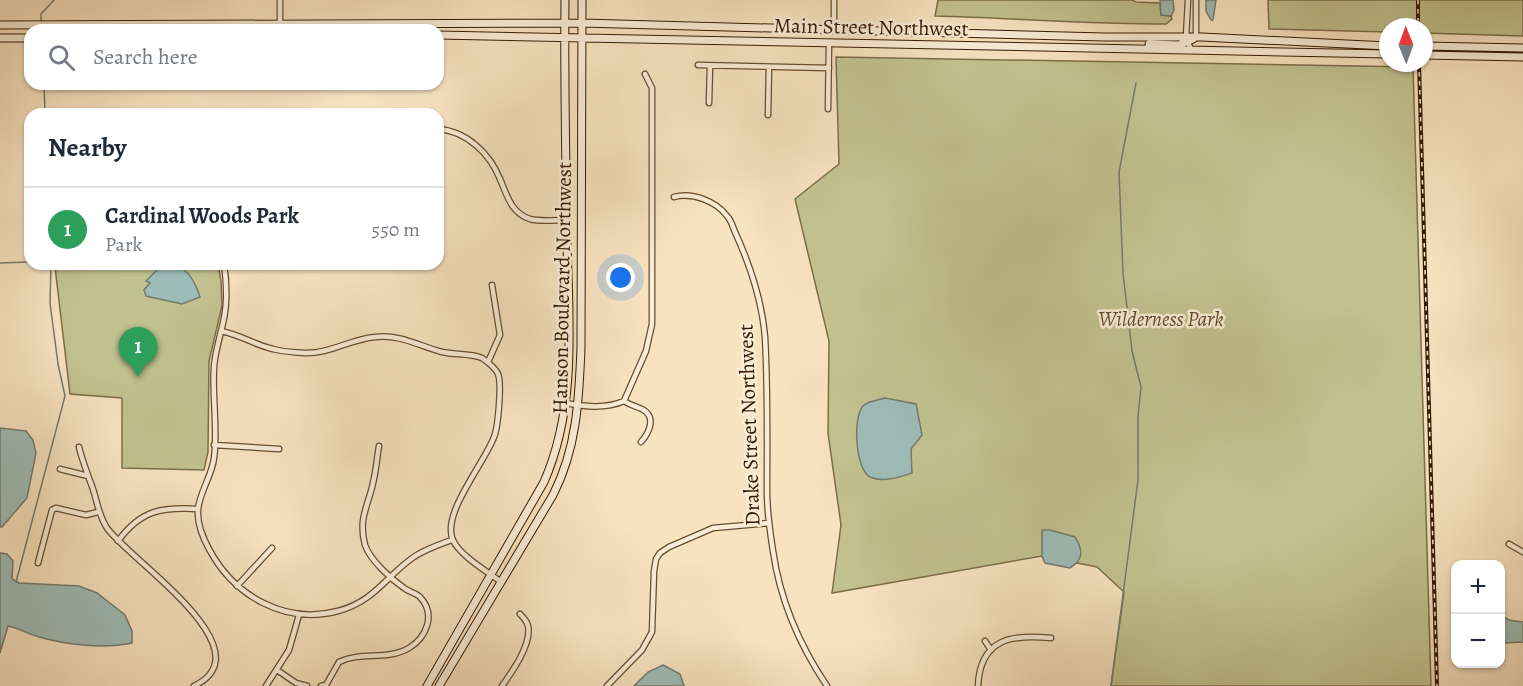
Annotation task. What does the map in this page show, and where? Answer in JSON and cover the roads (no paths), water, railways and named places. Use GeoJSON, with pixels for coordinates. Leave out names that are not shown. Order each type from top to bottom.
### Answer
{"type":"FeatureCollection","features":[{"type":"Feature","properties":{"kind":"main road","name":"Hanson Boulevard Northwest"},"geometry":{"type":"LineString","coordinates":[[427,686],[544,482],[557,451],[566,403],[569,312],[565,0]]}},
{"type":"Feature","properties":{"kind":"main road","name":"Hanson Boulevard Northwest"},"geometry":{"type":"LineString","coordinates":[[439,686],[562,478],[572,445],[578,405],[581,348],[582,0]]}},
{"type":"Feature","properties":{"kind":"main road","name":"Main Street Northwest"},"geometry":{"type":"LineString","coordinates":[[147,24],[582,23],[1196,38],[1379,46]]}},
{"type":"Feature","properties":{"kind":"main road","name":"Main Street Northwest"},"geometry":{"type":"LineString","coordinates":[[3,25],[24,25]]}},
{"type":"Feature","properties":{"kind":"main road","name":"Main Street Northwest"},"geometry":{"type":"LineString","coordinates":[[444,35],[1379,54]]}},
{"type":"Feature","properties":{"kind":"main road"},"geometry":{"type":"LineString","coordinates":[[3,38],[24,38]]}},
{"type":"Feature","properties":{"kind":"main road","name":"Main Street Northwest"},"geometry":{"type":"LineString","coordinates":[[1123,48],[1133,44],[1179,45],[1187,39]]}},
{"type":"Feature","properties":{"kind":"main road"},"geometry":{"type":"LineString","coordinates":[[1433,46],[1523,48]]}},
{"type":"Feature","properties":{"kind":"main road"},"geometry":{"type":"LineString","coordinates":[[1433,55],[1523,57]]}},
{"type":"Feature","properties":{"kind":"street"},"geometry":{"type":"LineString","coordinates":[[280,0],[280,23]]}},
{"type":"Feature","properties":{"kind":"street"},"geometry":{"type":"LineString","coordinates":[[834,0],[834,30]]}},
{"type":"Feature","properties":{"kind":"street"},"geometry":{"type":"LineString","coordinates":[[1188,0],[1187,39],[1191,50]]}},
{"type":"Feature","properties":{"kind":"street"},"geometry":{"type":"LineString","coordinates":[[1196,0],[1196,38]]}},
{"type":"Feature","properties":{"kind":"street"},"geometry":{"type":"LineString","coordinates":[[828,109],[829,43]]}},
{"type":"Feature","properties":{"kind":"street"},"geometry":{"type":"LineString","coordinates":[[698,65],[829,68]]}},
{"type":"Feature","properties":{"kind":"street"},"geometry":{"type":"LineString","coordinates":[[709,103],[710,66]]}},
{"type":"Feature","properties":{"kind":"street"},"geometry":{"type":"LineString","coordinates":[[768,115],[770,67]]}},
{"type":"Feature","properties":{"kind":"street"},"geometry":{"type":"LineString","coordinates":[[624,401],[646,351],[652,324],[652,88],[645,74]]}},
{"type":"Feature","properties":{"kind":"street"},"geometry":{"type":"LineString","coordinates":[[444,131],[463,136],[483,152],[492,163],[507,198],[515,210],[528,218],[567,220]]}},
{"type":"Feature","properties":{"kind":"street","name":"Drake Street Northwest"},"geometry":{"type":"LineString","coordinates":[[674,197],[695,197],[710,201],[728,216],[746,255],[753,277],[765,336],[769,523],[773,555],[791,618],[809,657],[827,686]]}},
{"type":"Feature","properties":{"kind":"street"},"geometry":{"type":"LineString","coordinates":[[225,270],[227,287],[214,368],[214,458],[198,509],[206,543],[216,562],[237,586],[267,606],[299,615],[332,612],[351,606],[370,596],[421,553],[452,540]]}},
{"type":"Feature","properties":{"kind":"street"},"geometry":{"type":"LineString","coordinates":[[488,362],[500,334],[492,285]]}},
{"type":"Feature","properties":{"kind":"street"},"geometry":{"type":"LineString","coordinates":[[221,332],[240,335],[272,349],[308,353],[327,350],[359,339],[378,336],[396,337],[441,351],[479,357],[488,362],[498,375],[499,401],[495,435],[485,459],[455,506],[452,540],[471,561],[501,582]]}},
{"type":"Feature","properties":{"kind":"street"},"geometry":{"type":"LineString","coordinates":[[566,403],[603,406],[624,401],[646,411],[650,416],[650,429],[641,442]]}},
{"type":"Feature","properties":{"kind":"street"},"geometry":{"type":"LineString","coordinates":[[214,444],[279,449]]}},
{"type":"Feature","properties":{"kind":"street"},"geometry":{"type":"LineString","coordinates":[[321,686],[326,685],[339,662],[357,656],[386,656],[399,653],[419,640],[428,624],[429,615],[419,596],[403,588],[372,560],[365,545],[361,520],[373,483],[379,446]]}},
{"type":"Feature","properties":{"kind":"street"},"geometry":{"type":"LineString","coordinates":[[79,447],[98,512],[105,526],[118,541],[166,584],[196,616],[209,636],[216,659],[213,670],[206,680],[194,686]]}},
{"type":"Feature","properties":{"kind":"street"},"geometry":{"type":"LineString","coordinates":[[60,470],[88,476]]}},
{"type":"Feature","properties":{"kind":"street"},"geometry":{"type":"LineString","coordinates":[[38,563],[52,510],[56,508],[86,515],[98,512]]}},
{"type":"Feature","properties":{"kind":"street"},"geometry":{"type":"LineString","coordinates":[[118,541],[138,519],[156,510],[198,509]]}},
{"type":"Feature","properties":{"kind":"street"},"geometry":{"type":"LineString","coordinates":[[607,686],[642,650],[652,632],[654,571],[656,558],[660,553],[713,528],[769,523]]}},
{"type":"Feature","properties":{"kind":"street"},"geometry":{"type":"LineString","coordinates":[[1509,544],[1523,552]]}},
{"type":"Feature","properties":{"kind":"street"},"geometry":{"type":"LineString","coordinates":[[237,586],[272,548]]}},
{"type":"Feature","properties":{"kind":"street"},"geometry":{"type":"LineString","coordinates":[[502,686],[517,663],[528,633],[526,621],[520,614]]}},
{"type":"Feature","properties":{"kind":"street"},"geometry":{"type":"LineString","coordinates":[[266,686],[289,650],[299,615]]}},
{"type":"Feature","properties":{"kind":"street"},"geometry":{"type":"LineString","coordinates":[[978,686],[981,666],[998,643],[1018,636],[1051,638]]}},
{"type":"Feature","properties":{"kind":"street"},"geometry":{"type":"LineString","coordinates":[[985,641],[991,650]]}},
{"type":"Feature","properties":{"kind":"street"},"geometry":{"type":"LineString","coordinates":[[277,670],[296,683],[307,686]]}},
{"type":"Feature","properties":{"kind":"water"},"geometry":{"type":"Polygon","coordinates":[[[1160,0],[1173,0],[1174,10],[1171,16],[1161,15],[1160,0]]]}},
{"type":"Feature","properties":{"kind":"water"},"geometry":{"type":"Polygon","coordinates":[[[1206,0],[1216,0],[1213,20],[1206,11],[1206,0]]]}},
{"type":"Feature","properties":{"kind":"water"},"geometry":{"type":"Polygon","coordinates":[[[157,270],[184,270],[195,284],[200,297],[182,304],[146,296],[144,290],[150,283],[146,281],[157,270]]]}},
{"type":"Feature","properties":{"kind":"water"},"geometry":{"type":"Polygon","coordinates":[[[885,398],[916,404],[922,435],[911,449],[912,473],[891,479],[875,479],[865,472],[861,465],[857,444],[857,422],[863,406],[885,398]]]}},
{"type":"Feature","properties":{"kind":"water"},"geometry":{"type":"Polygon","coordinates":[[[0,428],[26,431],[33,440],[36,453],[27,498],[2,527],[0,527],[0,428]]]}},
{"type":"Feature","properties":{"kind":"water"},"geometry":{"type":"Polygon","coordinates":[[[1042,530],[1075,537],[1081,554],[1075,565],[1070,568],[1045,563],[1042,556],[1042,530]]]}},
{"type":"Feature","properties":{"kind":"water"},"geometry":{"type":"Polygon","coordinates":[[[0,553],[7,554],[13,561],[12,579],[19,583],[79,586],[97,593],[125,615],[132,631],[132,643],[109,646],[74,644],[39,637],[8,626],[0,653],[0,553]]]}},
{"type":"Feature","properties":{"kind":"water"},"geometry":{"type":"Polygon","coordinates":[[[1505,618],[1523,622],[1523,642],[1505,643],[1505,618]]]}},
{"type":"Feature","properties":{"kind":"water"},"geometry":{"type":"Polygon","coordinates":[[[663,665],[680,674],[684,686],[634,686],[648,672],[663,665]]]}},
{"type":"Feature","properties":{"kind":"waterway"},"geometry":{"type":"LineString","coordinates":[[41,21],[41,14],[54,0]]}},
{"type":"Feature","properties":{"kind":"waterway"},"geometry":{"type":"LineString","coordinates":[[1111,686],[1138,480],[1138,417],[1141,387],[1132,351],[1123,273],[1119,172],[1136,83]]}},
{"type":"Feature","properties":{"kind":"waterway"},"geometry":{"type":"LineString","coordinates":[[44,90],[45,108]]}},
{"type":"Feature","properties":{"kind":"waterway"},"geometry":{"type":"LineString","coordinates":[[0,263],[24,262]]}},
{"type":"Feature","properties":{"kind":"waterway"},"geometry":{"type":"LineString","coordinates":[[16,582],[65,396],[58,364],[50,303],[51,270]]}},
{"type":"Feature","properties":{"kind":"railway"},"geometry":{"type":"LineString","coordinates":[[1418,0],[1418,18]]}},
{"type":"Feature","properties":{"kind":"railway"},"geometry":{"type":"LineString","coordinates":[[1419,72],[1437,686]]}},
{"type":"Feature","properties":{"kind":"place","name":"Cardinal Woods Park"},"geometry":{"type":"Point","coordinates":[138,377]}},
{"type":"Feature","properties":{"kind":"park label","name":"Wilderness Park"},"geometry":{"type":"Point","coordinates":[1161,319]}}]}
